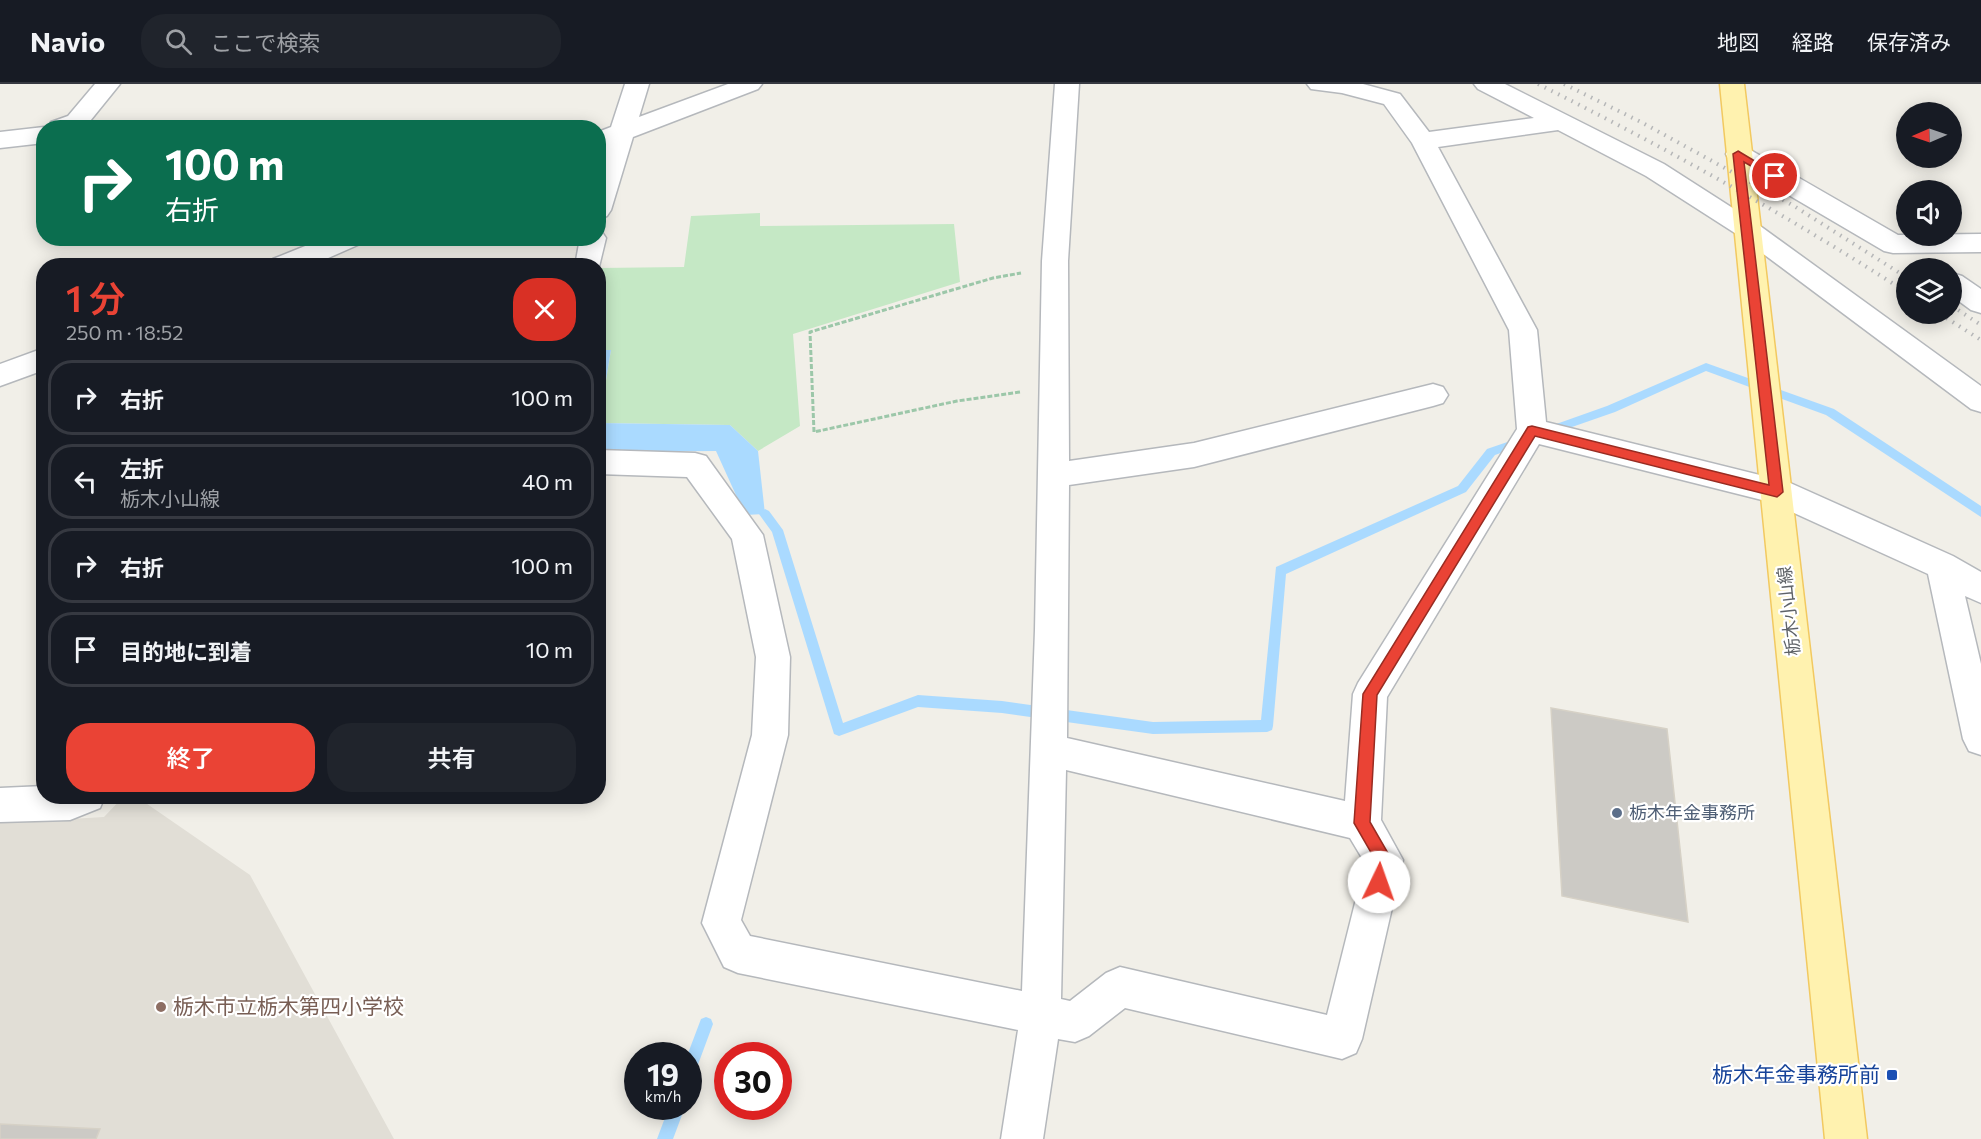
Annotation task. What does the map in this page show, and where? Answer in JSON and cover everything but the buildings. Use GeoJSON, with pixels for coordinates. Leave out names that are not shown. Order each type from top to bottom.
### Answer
{"type":"FeatureCollection","features":[{"type":"Feature","properties":{"kind":"main road","name":"栃木小山線"},"geometry":{"type":"LineString","coordinates":[[1732,84],[1846,1139]]}},
{"type":"Feature","properties":{"kind":"street"},"geometry":{"type":"LineString","coordinates":[[77,120],[108,84]]}},
{"type":"Feature","properties":{"kind":"street"},"geometry":{"type":"LineString","coordinates":[[606,156],[609,136],[637,84]]}},
{"type":"Feature","properties":{"kind":"street"},"geometry":{"type":"LineString","coordinates":[[609,136],[750,84]]}},
{"type":"Feature","properties":{"kind":"street"},"geometry":{"type":"LineString","coordinates":[[1022,1139],[1041,1015],[1052,630],[1055,261],[1067,84]]}},
{"type":"Feature","properties":{"kind":"street"},"geometry":{"type":"LineString","coordinates":[[606,462],[695,465],[747,535],[773,657],[770,735],[721,923],[738,953],[1075,1022],[1120,987],[1342,1039],[1384,860],[1362,823],[1370,694],[1532,430],[1523,330],[1423,141],[1392,99],[1342,86],[1319,84]]}},
{"type":"Feature","properties":{"kind":"street"},"geometry":{"type":"LineString","coordinates":[[1486,84],[1655,170],[1747,229],[1981,401]]}},
{"type":"Feature","properties":{"kind":"street"},"geometry":{"type":"LineString","coordinates":[[1423,141],[1563,123]]}},
{"type":"Feature","properties":{"kind":"street"},"geometry":{"type":"LineString","coordinates":[[0,140],[36,136]]}},
{"type":"Feature","properties":{"kind":"street"},"geometry":{"type":"LineString","coordinates":[[1738,154],[1915,258]]}},
{"type":"Feature","properties":{"kind":"street"},"geometry":{"type":"LineString","coordinates":[[1893,244],[1981,243]]}},
{"type":"Feature","properties":{"kind":"street"},"geometry":{"type":"LineString","coordinates":[[302,258],[332,246]]}},
{"type":"Feature","properties":{"kind":"street"},"geometry":{"type":"LineString","coordinates":[[1962,290],[1981,303]]}},
{"type":"Feature","properties":{"kind":"street"},"geometry":{"type":"LineString","coordinates":[[0,375],[36,361]]}},
{"type":"Feature","properties":{"kind":"street"},"geometry":{"type":"LineString","coordinates":[[1053,475],[1194,455],[1432,395]]}},
{"type":"Feature","properties":{"kind":"street"},"geometry":{"type":"LineString","coordinates":[[1532,430],[1777,492],[1942,566],[1981,589]]}},
{"type":"Feature","properties":{"kind":"street"},"geometry":{"type":"LineString","coordinates":[[1942,566],[1981,739]]}},
{"type":"Feature","properties":{"kind":"street"},"geometry":{"type":"LineString","coordinates":[[1049,750],[1362,823]]}},
{"type":"Feature","properties":{"kind":"street"},"geometry":{"type":"LineString","coordinates":[[0,806],[47,804]]}},
{"type":"Feature","properties":{"kind":"path"},"geometry":{"type":"LineString","coordinates":[[1024,272],[993,278],[810,332],[813,432],[957,401],[1053,388]]}},
{"type":"Feature","properties":{"kind":"shaded area","name":"栃木市立栃木第四小学校"},"geometry":{"type":"Polygon","coordinates":[[[116,804],[147,804],[250,875],[394,1139],[0,1139],[0,823],[104,817],[116,804]]]}},
{"type":"Feature","properties":{"kind":"green space"},"geometry":{"type":"Polygon","coordinates":[[[760,213],[760,226],[954,224],[960,282],[793,334],[800,426],[758,451],[730,425],[606,423],[606,380],[611,350],[606,350],[606,268],[684,267],[691,216],[760,213]]]}},
{"type":"Feature","properties":{"kind":"water"},"geometry":{"type":"Polygon","coordinates":[[[606,350],[611,350],[606,380],[606,350]]]}},
{"type":"Feature","properties":{"kind":"water"},"geometry":{"type":"Polygon","coordinates":[[[606,423],[730,425],[758,451],[765,514],[745,515],[716,451],[606,452],[606,423]]]}},
{"type":"Feature","properties":{"kind":"waterway"},"geometry":{"type":"LineString","coordinates":[[1549,431],[1611,409],[1706,367],[1830,412],[1981,512]]}},
{"type":"Feature","properties":{"kind":"waterway"},"geometry":{"type":"LineString","coordinates":[[765,514],[777,530],[839,730],[918,701],[1002,707],[1153,728],[1267,726],[1280,571],[1462,489],[1491,452],[1519,442]]}},
{"type":"Feature","properties":{"kind":"waterway"},"geometry":{"type":"LineString","coordinates":[[699,1042],[706,1024]]}},
{"type":"Feature","properties":{"kind":"waterway"},"geometry":{"type":"LineString","coordinates":[[665,1139],[672,1120]]}},
{"type":"Feature","properties":{"kind":"railway"},"geometry":{"type":"LineString","coordinates":[[1538,84],[1725,183],[1896,286]]}},
{"type":"Feature","properties":{"kind":"railway"},"geometry":{"type":"LineString","coordinates":[[1564,84],[1641,122],[1794,206],[1896,271]]}},
{"type":"Feature","properties":{"kind":"railway"},"geometry":{"type":"LineString","coordinates":[[1962,313],[1981,325]]}},
{"type":"Feature","properties":{"kind":"railway"},"geometry":{"type":"LineString","coordinates":[[1956,324],[1981,340]]}},
{"type":"Feature","properties":{"kind":"place","name":"栃木年金事務所"},"geometry":{"type":"Point","coordinates":[1617,813]}},
{"type":"Feature","properties":{"kind":"place","name":"栃木市立栃木第四小学校"},"geometry":{"type":"Point","coordinates":[161,1007]}},
{"type":"Feature","properties":{"kind":"place","name":"栃木年金事務所前"},"geometry":{"type":"Point","coordinates":[1892,1075]}},
{"type":"Feature","properties":{"kind":"route"},"geometry":{"type":"LineString","coordinates":[[1379,882],[1384,860],[1362,823],[1370,694],[1532,430],[1777,492],[1738,154],[1775,176]]}}]}
